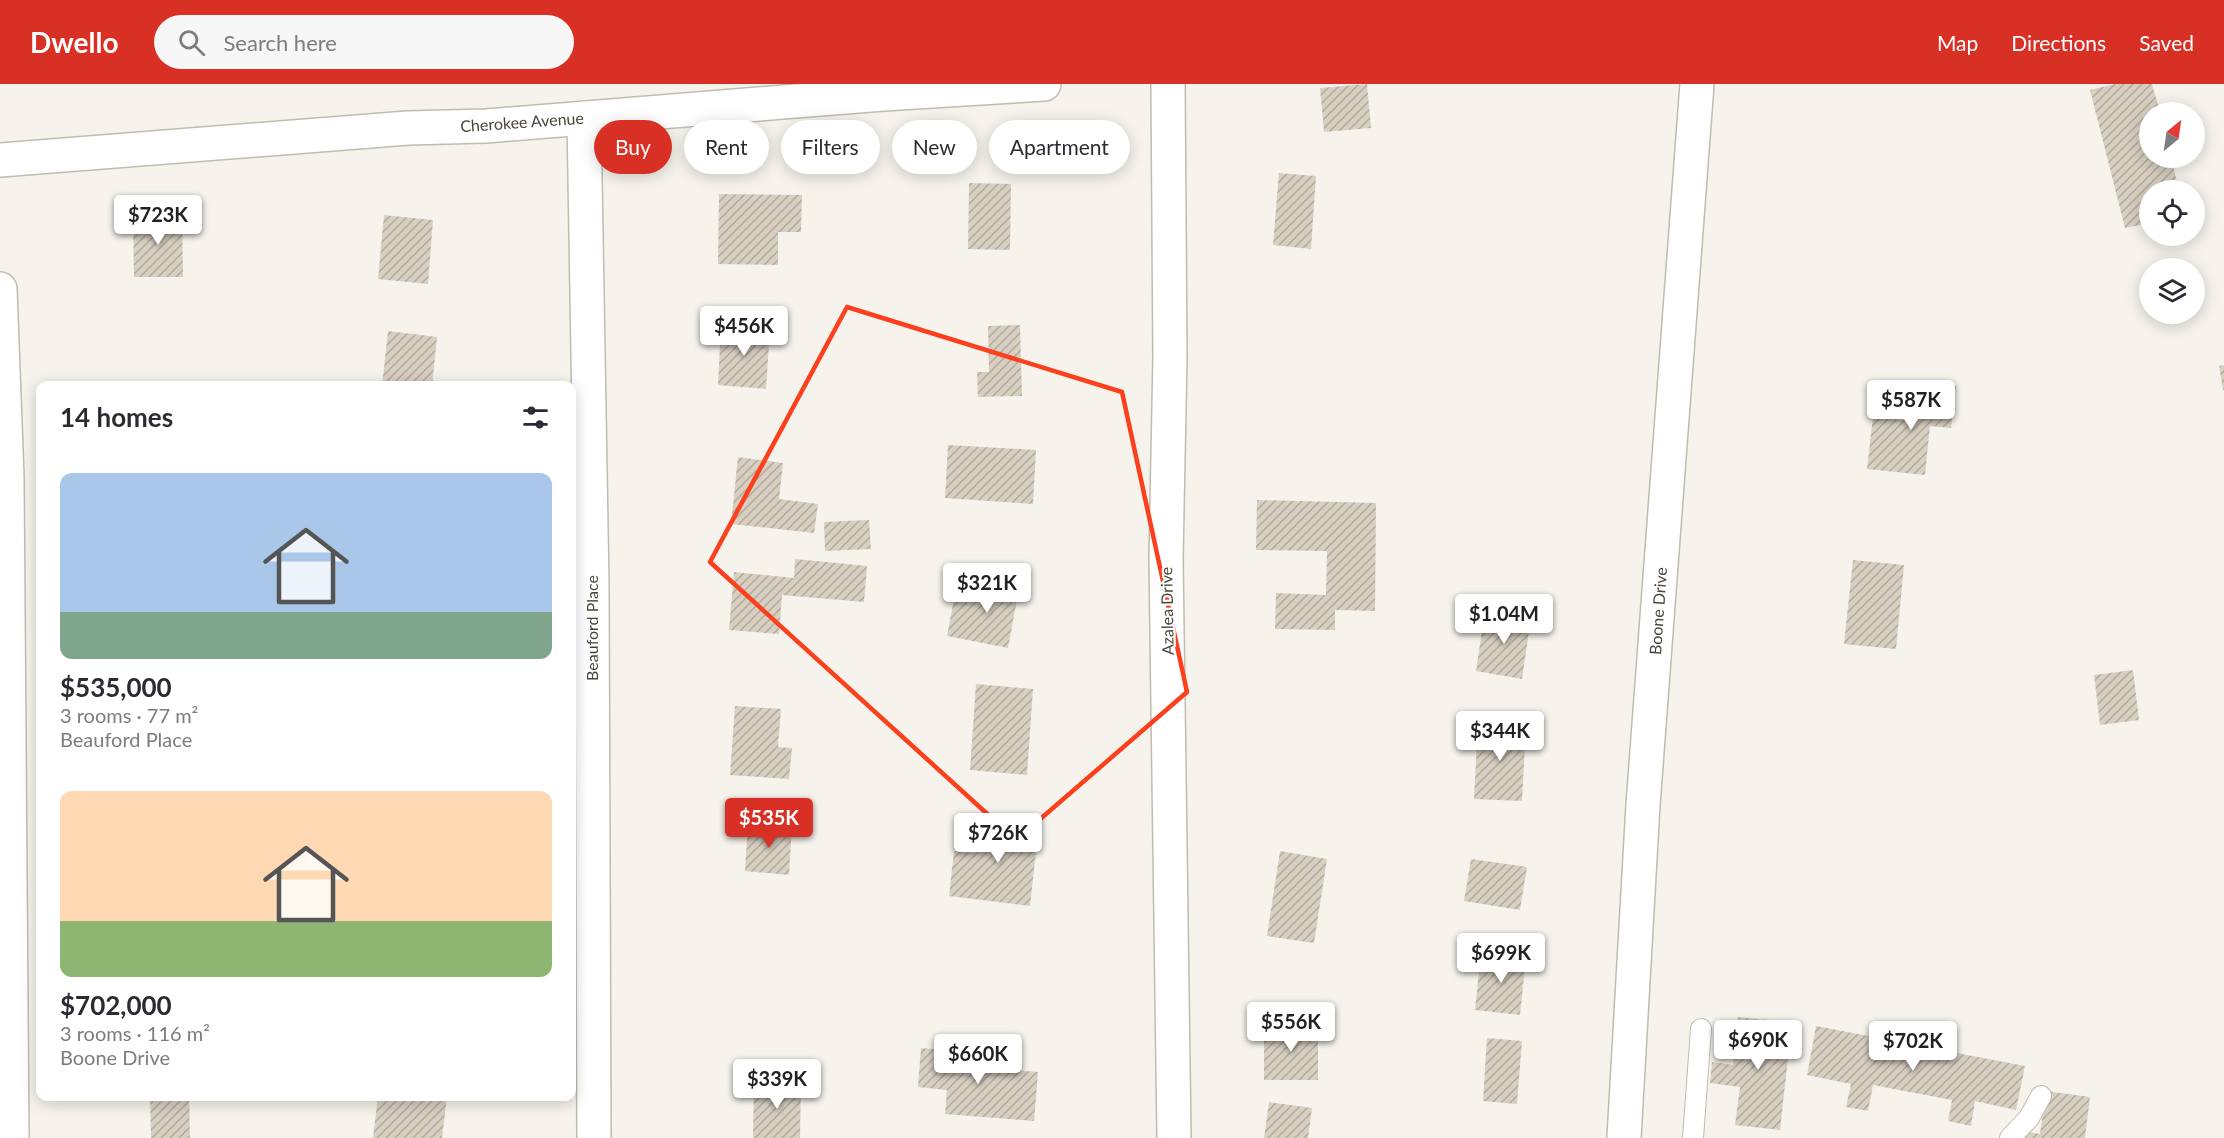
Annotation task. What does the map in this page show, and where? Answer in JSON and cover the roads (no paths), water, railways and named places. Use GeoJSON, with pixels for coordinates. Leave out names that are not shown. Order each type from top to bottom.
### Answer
{"type":"FeatureCollection","features":[{"type":"Feature","properties":{"kind":"street","name":"Cherokee Avenue"},"geometry":{"type":"LineString","coordinates":[[0,160],[408,128],[486,126],[883,94],[1044,84]]}},
{"type":"Feature","properties":{"kind":"street","name":"Azalea Drive"},"geometry":{"type":"LineString","coordinates":[[1168,84],[1170,357],[1166,558],[1174,1138]]}},
{"type":"Feature","properties":{"kind":"street","name":"Boone Drive"},"geometry":{"type":"LineString","coordinates":[[1625,1138],[1643,805],[1697,84]]}},
{"type":"Feature","properties":{"kind":"street","name":"Beauford Place"},"geometry":{"type":"LineString","coordinates":[[584,118],[592,587],[594,1138]]}},
{"type":"Feature","properties":{"kind":"street"},"geometry":{"type":"LineString","coordinates":[[0,289],[7,477],[12,1138]]}},
{"type":"Feature","properties":{"kind":"lane"},"geometry":{"type":"LineString","coordinates":[[1693,1138],[1701,1029]]}},
{"type":"Feature","properties":{"kind":"lane"},"geometry":{"type":"LineString","coordinates":[[2010,1138],[2029,1118],[2041,1096]]}}]}
